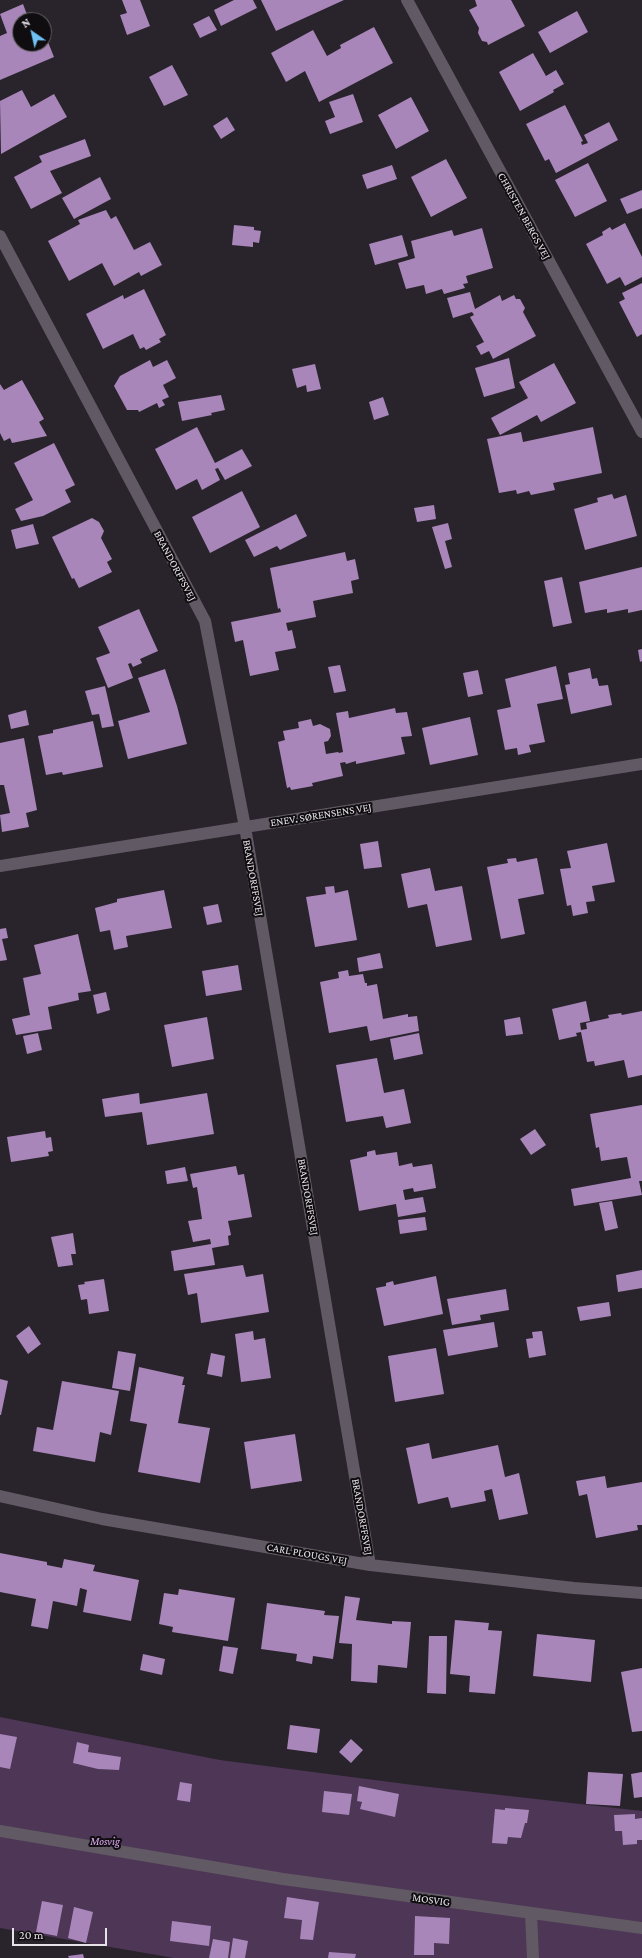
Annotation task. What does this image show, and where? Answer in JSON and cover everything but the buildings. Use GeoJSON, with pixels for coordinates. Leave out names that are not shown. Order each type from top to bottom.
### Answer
{"type":"FeatureCollection","features":[{"type":"Feature","properties":{"kind":"street","name":"CHRISTEN BERGS VEJ"},"geometry":{"type":"LineString","coordinates":[[406,0],[642,432]]}},
{"type":"Feature","properties":{"kind":"street","name":"BRANDORFFSVEJ"},"geometry":{"type":"LineString","coordinates":[[0,236],[204,621],[245,826],[370,1565]]}},
{"type":"Feature","properties":{"kind":"street","name":"ENEV. SØRENSENS VEJ"},"geometry":{"type":"LineString","coordinates":[[0,866],[642,764]]}},
{"type":"Feature","properties":{"kind":"street","name":"CARL PLOUGS VEJ"},"geometry":{"type":"LineString","coordinates":[[0,1496],[102,1519],[370,1565],[574,1588],[642,1592]]}},
{"type":"Feature","properties":{"kind":"street","name":"MOSVIG"},"geometry":{"type":"LineString","coordinates":[[0,1831],[283,1879],[642,1928]]}},
{"type":"Feature","properties":{"kind":"street"},"geometry":{"type":"LineString","coordinates":[[531,1914],[533,1958]]}},
{"type":"Feature","properties":{"kind":"green space","name":"Mosvig"},"geometry":{"type":"Polygon","coordinates":[[[0,1717],[220,1760],[421,1786],[642,1811],[642,1958],[174,1958],[0,1928],[0,1717]]]}}]}
